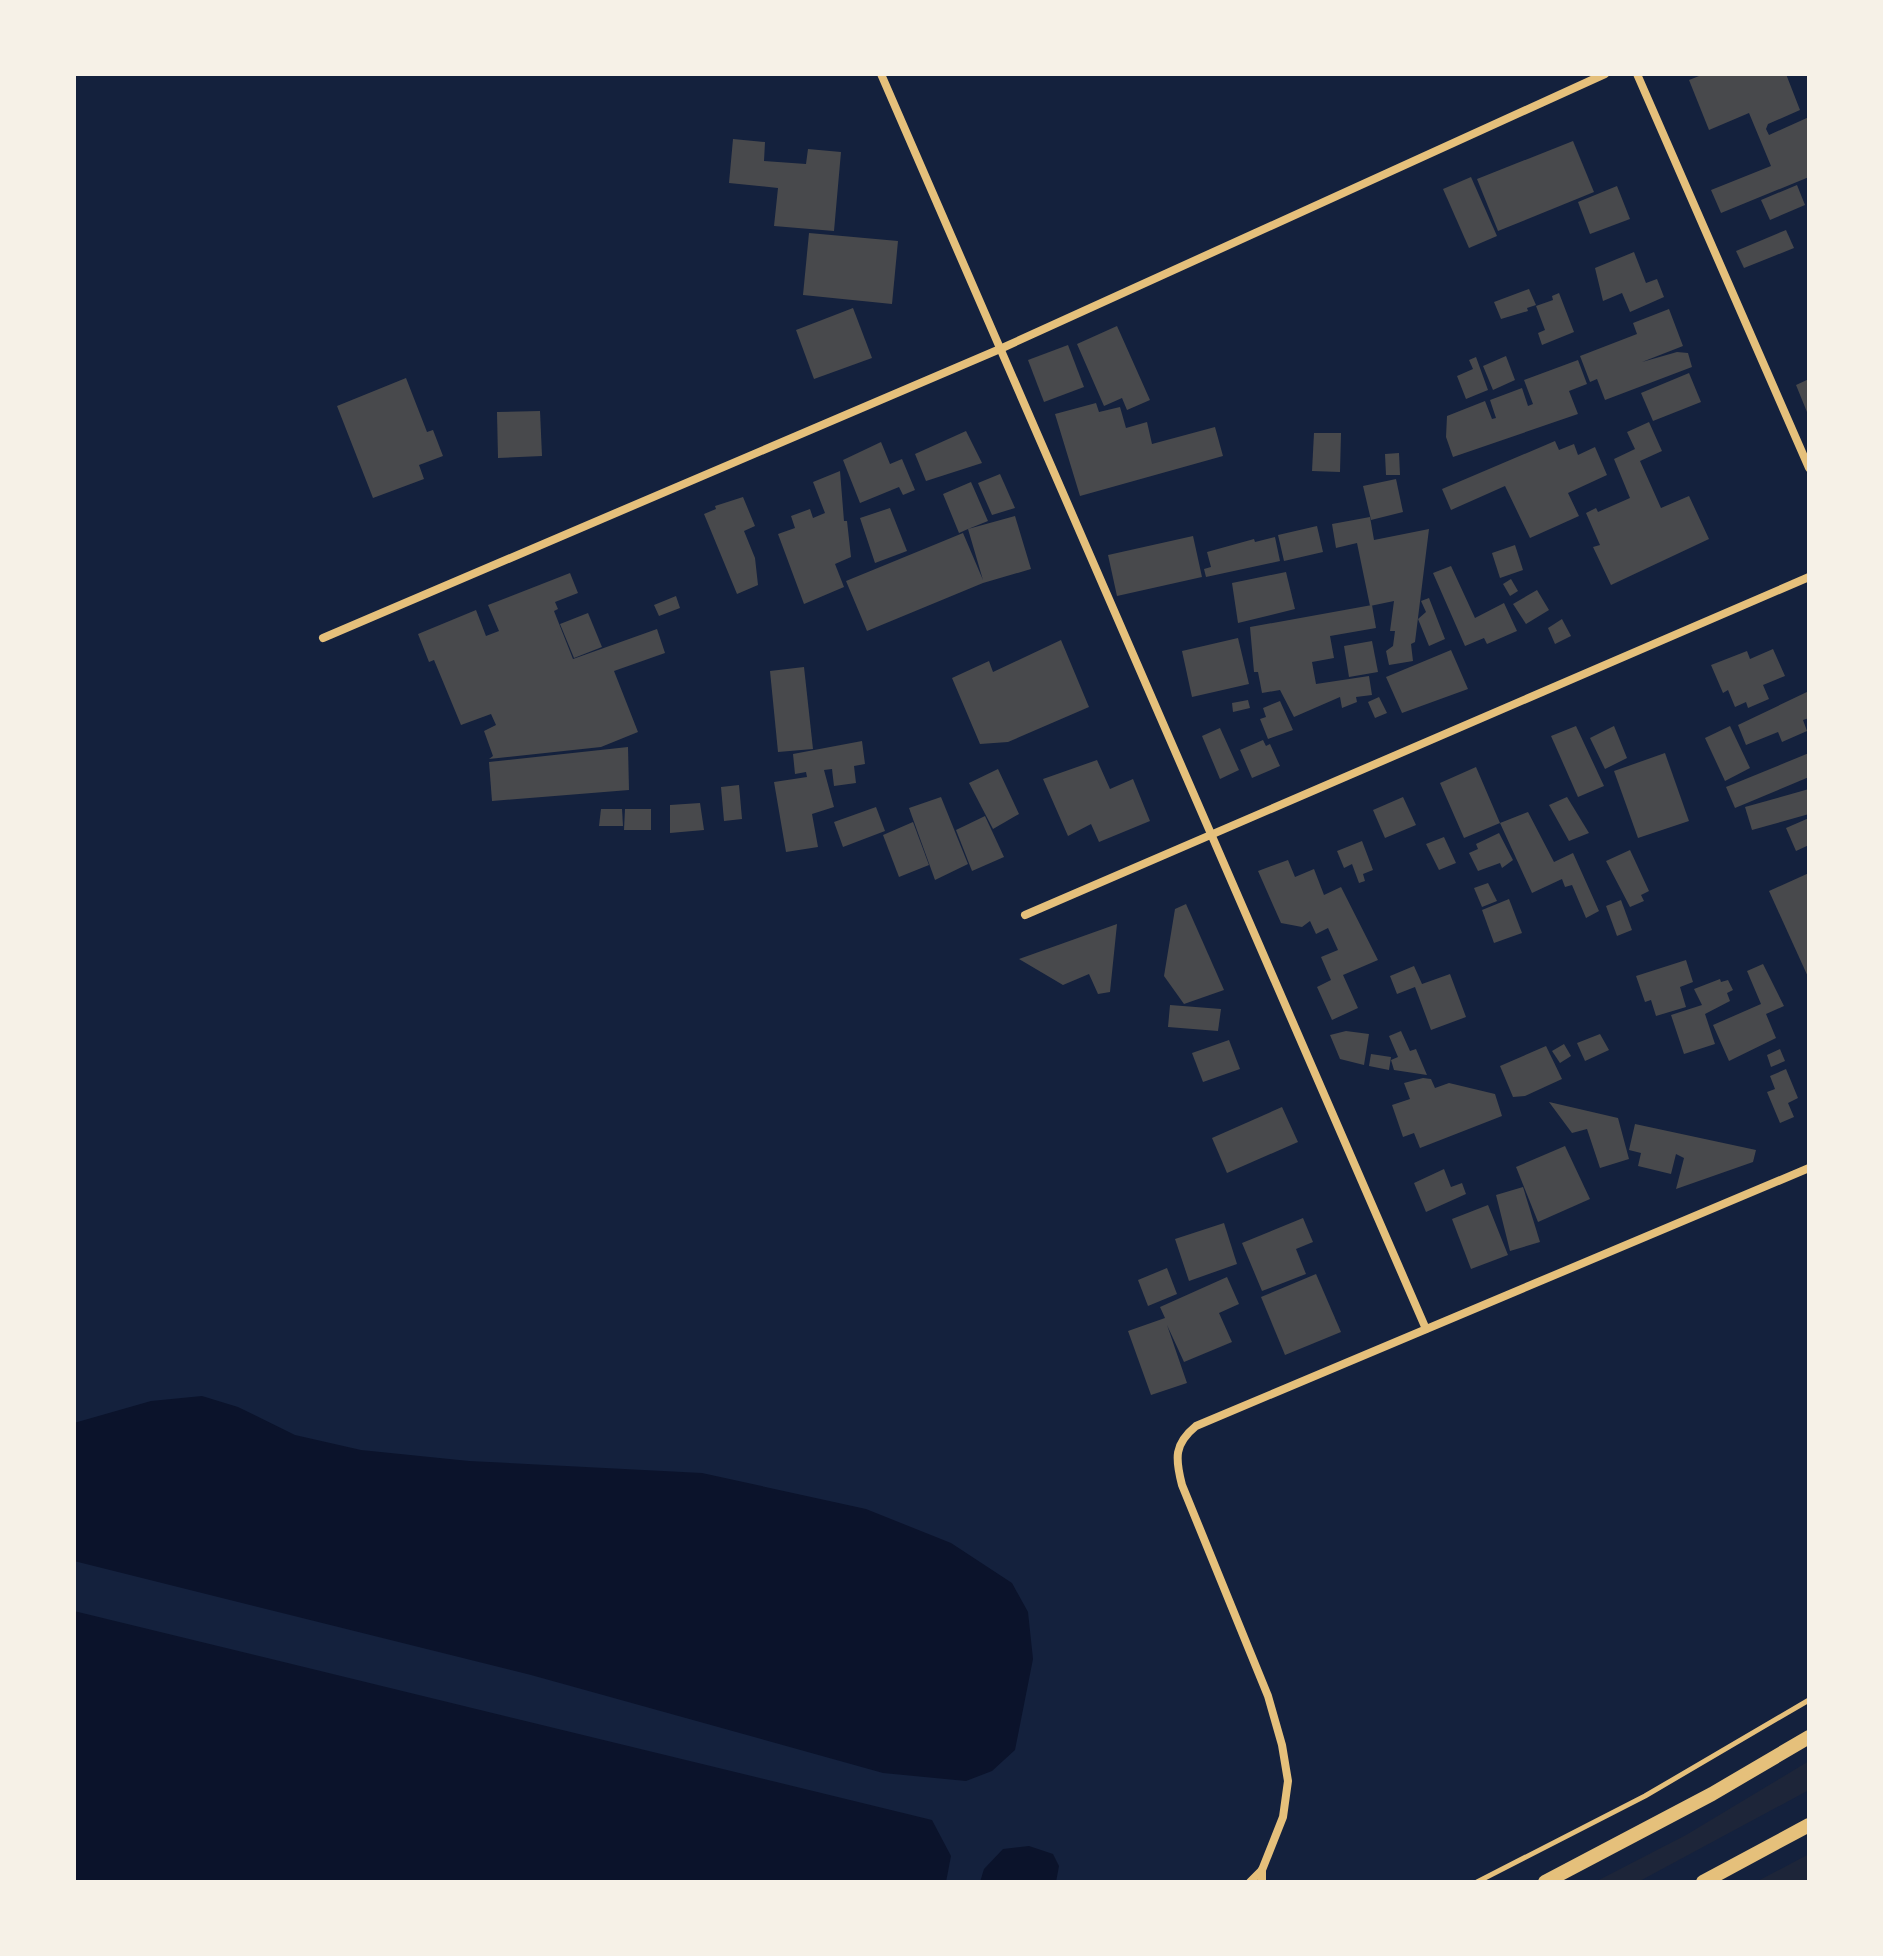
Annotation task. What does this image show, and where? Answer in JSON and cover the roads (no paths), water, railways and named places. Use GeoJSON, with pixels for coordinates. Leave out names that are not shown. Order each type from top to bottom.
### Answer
{"type":"FeatureCollection","features":[{"type":"Feature","properties":{"kind":"street"},"geometry":{"type":"LineString","coordinates":[[881,74],[1426,1329]]}},
{"type":"Feature","properties":{"kind":"street"},"geometry":{"type":"LineString","coordinates":[[323,638],[1000,349],[1605,74]]}},
{"type":"Feature","properties":{"kind":"street"},"geometry":{"type":"LineString","coordinates":[[1637,74],[1809,468]]}},
{"type":"Feature","properties":{"kind":"street"},"geometry":{"type":"LineString","coordinates":[[1025,915],[1809,577]]}},
{"type":"Feature","properties":{"kind":"street"},"geometry":{"type":"LineString","coordinates":[[1262,1882],[1262,1870],[1283,1817],[1288,1781],[1282,1745],[1268,1696],[1182,1485],[1176,1449],[1183,1436],[1196,1426],[1809,1168]]}},
{"type":"Feature","properties":{"kind":"street"},"geometry":{"type":"LineString","coordinates":[[1545,1882],[1712,1794],[1809,1737]]}},
{"type":"Feature","properties":{"kind":"street"},"geometry":{"type":"LineString","coordinates":[[1703,1882],[1809,1825]]}},
{"type":"Feature","properties":{"kind":"street"},"geometry":{"type":"LineString","coordinates":[[1250,1882],[1262,1870]]}}]}
